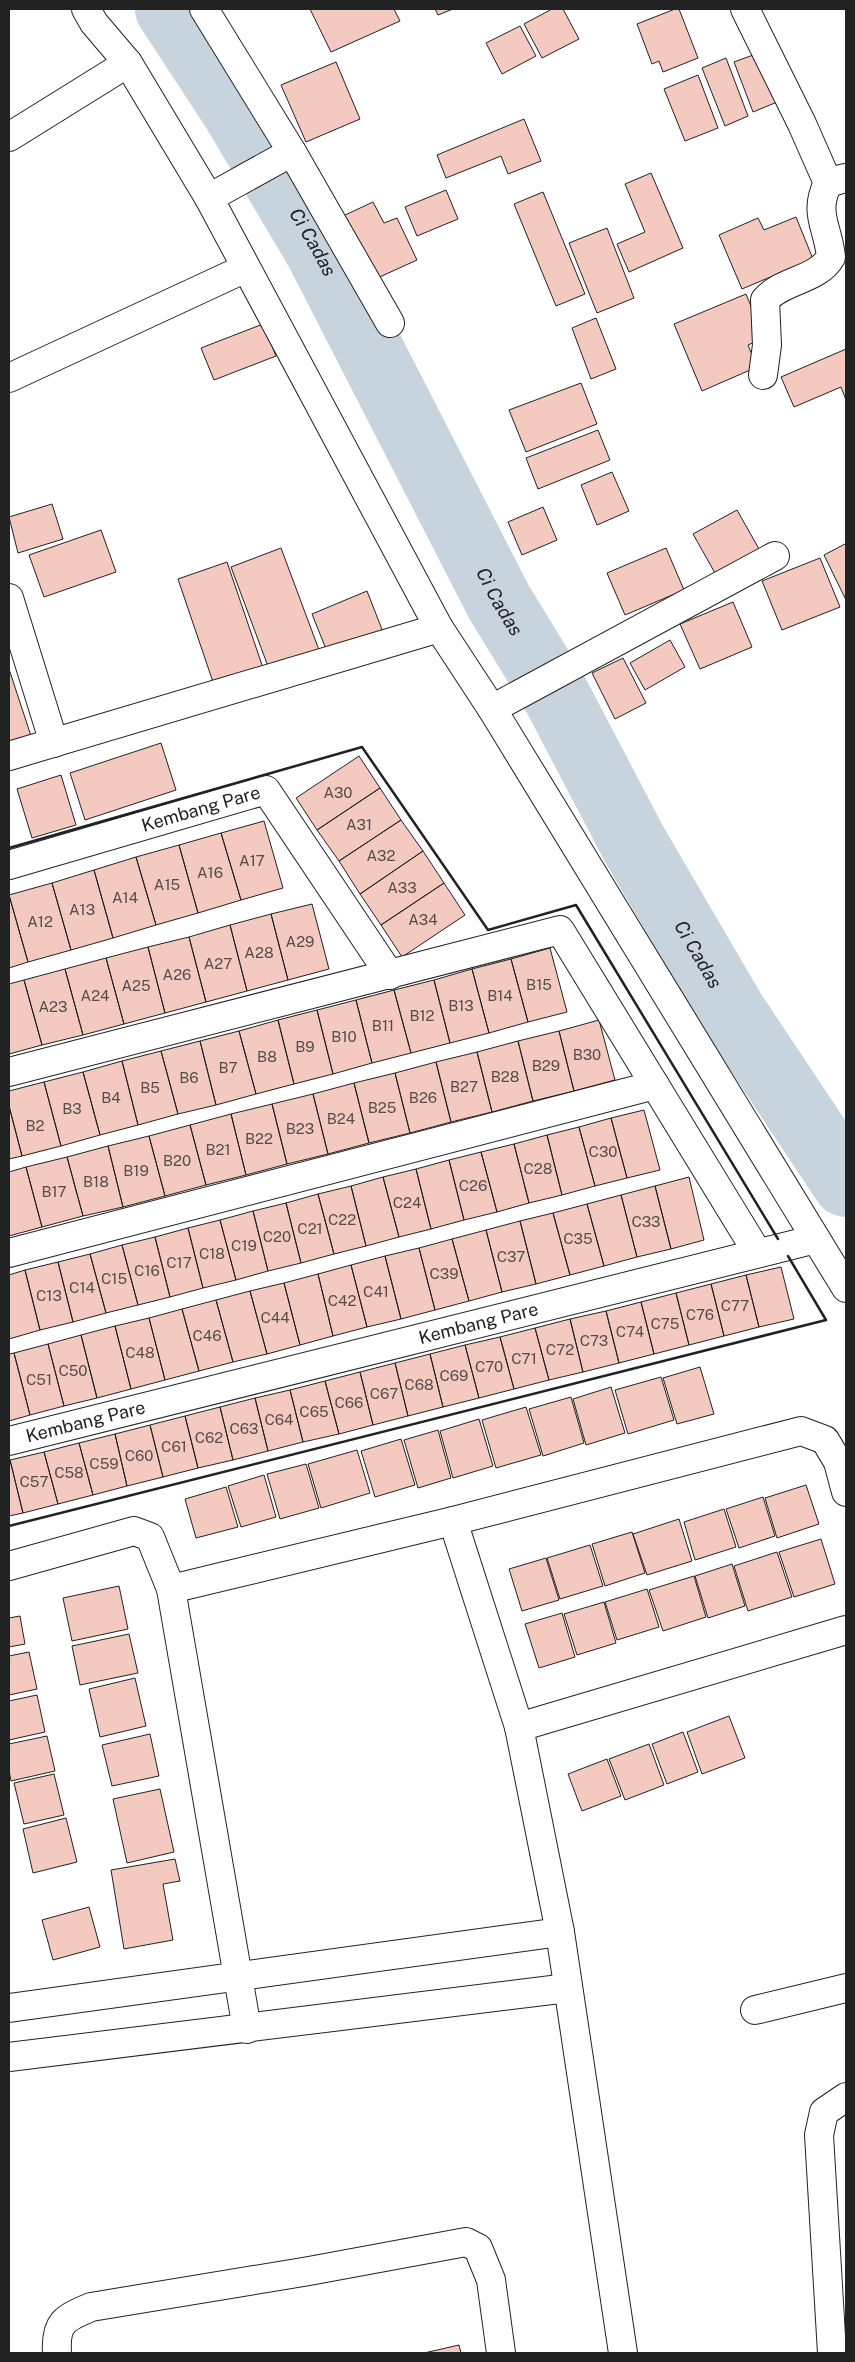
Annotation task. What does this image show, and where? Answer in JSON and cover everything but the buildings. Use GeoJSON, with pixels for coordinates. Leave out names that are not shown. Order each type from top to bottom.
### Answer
{"type":"FeatureCollection","features":[{"type":"Feature","properties":{"kind":"street"},"geometry":{"type":"LineString","coordinates":[[86,9],[94,23],[128,62],[218,192],[246,268],[439,628],[498,706],[846,1288]]}},
{"type":"Feature","properties":{"kind":"street"},"geometry":{"type":"LineString","coordinates":[[204,9],[287,154],[390,323]]}},
{"type":"Feature","properties":{"kind":"street"},"geometry":{"type":"LineString","coordinates":[[745,9],[802,124],[837,180],[822,195],[820,210],[831,257],[826,266],[773,291],[765,300],[768,345],[763,375]]}},
{"type":"Feature","properties":{"kind":"street"},"geometry":{"type":"LineString","coordinates":[[9,137],[128,62]]}},
{"type":"Feature","properties":{"kind":"street"},"geometry":{"type":"LineString","coordinates":[[218,192],[287,154]]}},
{"type":"Feature","properties":{"kind":"street"},"geometry":{"type":"LineString","coordinates":[[9,378],[246,268]]}},
{"type":"Feature","properties":{"kind":"street"},"geometry":{"type":"LineString","coordinates":[[498,706],[775,556]]}},
{"type":"Feature","properties":{"kind":"street"},"geometry":{"type":"LineString","coordinates":[[9,598],[54,743]]}},
{"type":"Feature","properties":{"kind":"street"},"geometry":{"type":"LineString","coordinates":[[9,756],[439,628]]}},
{"type":"Feature","properties":{"kind":"street","name":"Kembang Pare"},"geometry":{"type":"LineString","coordinates":[[9,864],[266,790],[390,975]]}},
{"type":"Feature","properties":{"kind":"street"},"geometry":{"type":"LineString","coordinates":[[9,1072],[560,930],[757,1252]]}},
{"type":"Feature","properties":{"kind":"street"},"geometry":{"type":"LineString","coordinates":[[9,1254],[655,1085]]}},
{"type":"Feature","properties":{"kind":"street","name":"Kembang Pare"},"geometry":{"type":"LineString","coordinates":[[9,1441],[757,1252],[816,1239]]}},
{"type":"Feature","properties":{"kind":"street"},"geometry":{"type":"LineString","coordinates":[[171,1589],[453,1521],[801,1431],[825,1440],[838,1462],[846,1492]]}},
{"type":"Feature","properties":{"kind":"street"},"geometry":{"type":"LineString","coordinates":[[453,1521],[519,1727],[560,1932],[623,2353]]}},
{"type":"Feature","properties":{"kind":"street"},"geometry":{"type":"LineString","coordinates":[[9,1566],[134,1531],[150,1537],[171,1589],[247,2029]]}},
{"type":"Feature","properties":{"kind":"street"},"geometry":{"type":"LineString","coordinates":[[519,1727],[846,1630]]}},
{"type":"Feature","properties":{"kind":"street"},"geometry":{"type":"LineString","coordinates":[[9,2008],[560,1932]]}},
{"type":"Feature","properties":{"kind":"street"},"geometry":{"type":"LineString","coordinates":[[9,2057],[568,1988]]}},
{"type":"Feature","properties":{"kind":"street"},"geometry":{"type":"LineString","coordinates":[[755,2010],[846,1988]]}},
{"type":"Feature","properties":{"kind":"street"},"geometry":{"type":"LineString","coordinates":[[832,2353],[819,2135],[824,2112],[846,2097]]}},
{"type":"Feature","properties":{"kind":"street"},"geometry":{"type":"LineString","coordinates":[[57,2353],[56,2335],[67,2317],[91,2306],[309,2271],[466,2242],[478,2248],[490,2280],[501,2353]]}},
{"type":"Feature","properties":{"kind":"waterway","name":"Ci Cadas"},"geometry":{"type":"LineString","coordinates":[[169,9],[237,113],[318,249],[499,602],[557,697],[634,844],[731,1010],[846,1183]]}},
{"type":"Feature","properties":{"kind":"wall"},"geometry":{"type":"LineString","coordinates":[[9,848],[362,747],[488,930],[576,905],[778,1239]]}},
{"type":"Feature","properties":{"kind":"wall"},"geometry":{"type":"LineString","coordinates":[[9,1526],[826,1320],[788,1256]]}}]}
